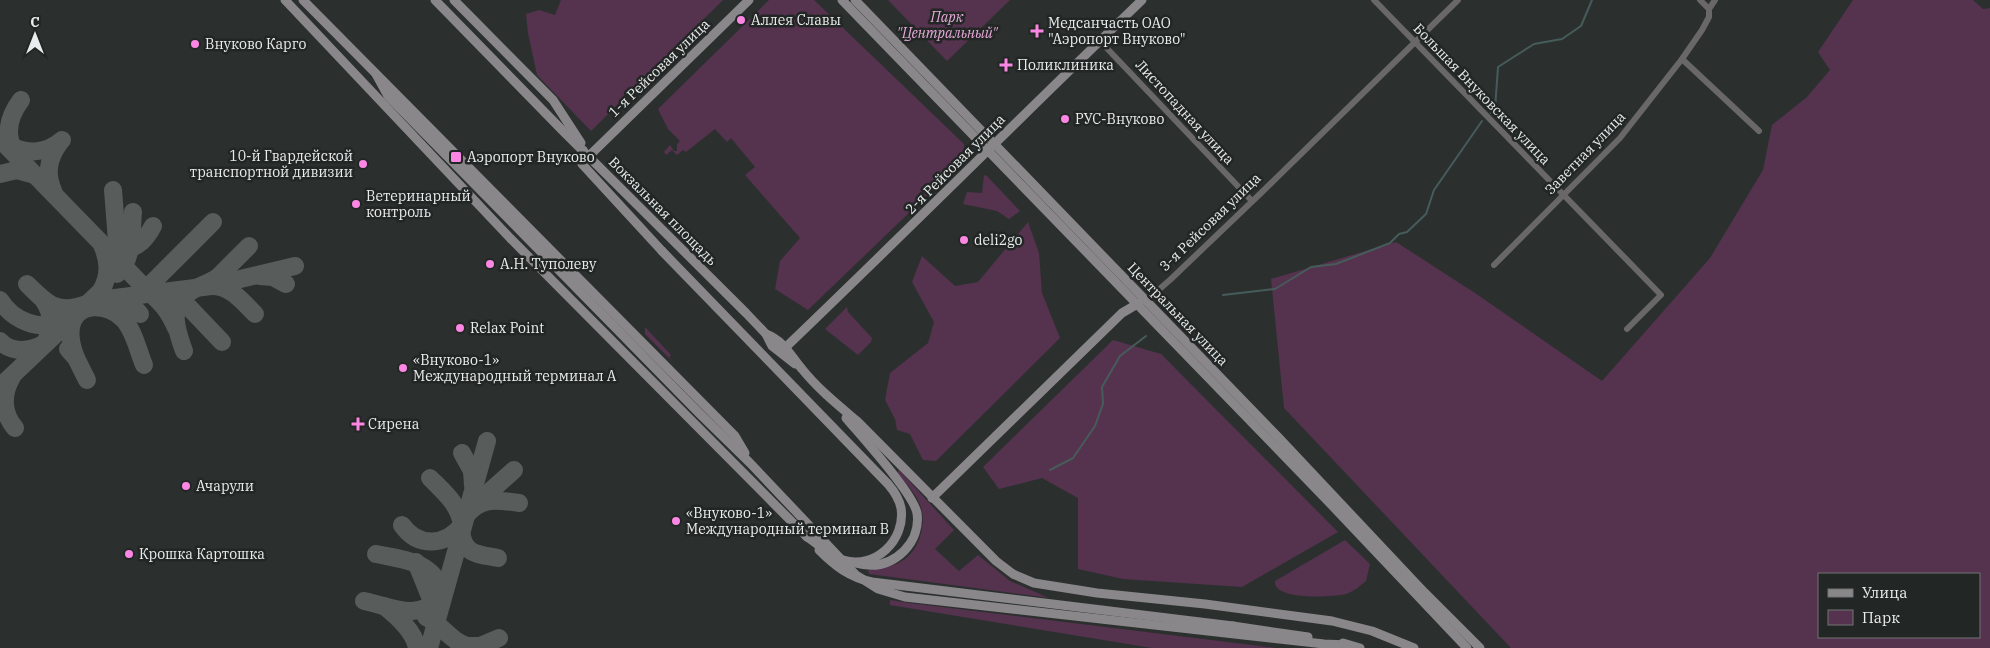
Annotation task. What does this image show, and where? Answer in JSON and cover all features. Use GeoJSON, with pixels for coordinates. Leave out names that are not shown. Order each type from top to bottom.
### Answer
{"type":"FeatureCollection","features":[{"type":"Feature","properties":{"kind":"main road"},"geometry":{"type":"LineString","coordinates":[[302,0],[735,436],[750,462]]}},
{"type":"Feature","properties":{"kind":"main road","name":"Вокзальная площадь"},"geometry":{"type":"LineString","coordinates":[[435,0],[766,334],[772,346],[802,370],[836,404],[857,421],[1002,566],[1020,578],[1034,583],[1097,593],[1204,604],[1326,620],[1372,631],[1414,648]]}},
{"type":"Feature","properties":{"kind":"main road"},"geometry":{"type":"LineString","coordinates":[[454,0],[553,100],[586,153],[582,164],[662,251],[888,484],[898,498],[902,519],[898,533],[886,551],[871,559],[860,562],[843,560],[807,537]]}},
{"type":"Feature","properties":{"kind":"main road","name":"1-я Рейсовая улица"},"geometry":{"type":"LineString","coordinates":[[586,153],[749,0]]}},
{"type":"Feature","properties":{"kind":"main road","name":"Центральная улица"},"geometry":{"type":"LineString","coordinates":[[842,0],[1146,301],[1278,437],[1424,592],[1480,648]]}},
{"type":"Feature","properties":{"kind":"main road","name":"Центральная улица"},"geometry":{"type":"LineString","coordinates":[[855,0],[1135,304],[1324,497],[1467,648]]}},
{"type":"Feature","properties":{"kind":"main road","name":"2-я Рейсовая улица"},"geometry":{"type":"LineString","coordinates":[[786,347],[1142,0]]}},
{"type":"Feature","properties":{"kind":"main road"},"geometry":{"type":"LineString","coordinates":[[285,1],[510,238],[835,566],[853,577],[862,580],[1232,626],[1334,641],[1360,648]]}},
{"type":"Feature","properties":{"kind":"main road"},"geometry":{"type":"LineString","coordinates":[[376,74],[388,96],[633,346],[750,462],[840,559],[856,575],[873,586],[905,597],[1324,644],[1348,644]]}},
{"type":"Feature","properties":{"kind":"main road"},"geometry":{"type":"LineString","coordinates":[[520,231],[534,234]]}},
{"type":"Feature","properties":{"kind":"main road","name":"3-я Рейсовая улица"},"geometry":{"type":"LineString","coordinates":[[932,498],[1122,313],[1135,304],[1146,301]]}},
{"type":"Feature","properties":{"kind":"main road","name":"Вокзальная площадь"},"geometry":{"type":"LineString","coordinates":[[766,334],[777,338],[786,347],[802,370]]}},
{"type":"Feature","properties":{"kind":"main road"},"geometry":{"type":"LineString","coordinates":[[633,346],[647,347]]}},
{"type":"Feature","properties":{"kind":"main road"},"geometry":{"type":"LineString","coordinates":[[836,404],[913,502],[917,520],[916,531],[911,542],[904,552],[888,562],[882,565],[869,566],[840,559]]}},
{"type":"Feature","properties":{"kind":"street","name":"Большая Внуковская улица"},"geometry":{"type":"LineString","coordinates":[[1374,0],[1662,295],[1627,329]]}},
{"type":"Feature","properties":{"kind":"street","name":"3-я Рейсовая улица"},"geometry":{"type":"LineString","coordinates":[[1146,301],[1252,201],[1458,0]]}},
{"type":"Feature","properties":{"kind":"street"},"geometry":{"type":"LineString","coordinates":[[1700,0],[1709,9]]}},
{"type":"Feature","properties":{"kind":"street","name":"Заветная улица"},"geometry":{"type":"LineString","coordinates":[[1494,264],[1620,138],[1682,59],[1702,30],[1708,18],[1709,9],[1715,0]]}},
{"type":"Feature","properties":{"kind":"street","name":"Листопадная улица"},"geometry":{"type":"LineString","coordinates":[[1100,40],[1252,201]]}},
{"type":"Feature","properties":{"kind":"street"},"geometry":{"type":"LineString","coordinates":[[1682,59],[1759,131]]}},
{"type":"Feature","properties":{"kind":"green space"},"geometry":{"type":"Polygon","coordinates":[[[561,0],[723,0],[591,131],[537,75],[526,14],[539,10],[555,15],[561,0]]]}},
{"type":"Feature","properties":{"kind":"green space"},"geometry":{"type":"Polygon","coordinates":[[[769,0],[814,0],[964,144],[965,159],[808,310],[775,289],[780,261],[800,238],[745,175],[755,167],[731,138],[727,142],[715,129],[686,152],[683,150],[677,155],[672,150],[666,155],[664,152],[670,145],[674,151],[677,151],[677,144],[680,141],[668,129],[658,109],[769,0]]]}},
{"type":"Feature","properties":{"kind":"green space","name":"Парк \"Центральный\""},"geometry":{"type":"Polygon","coordinates":[[[888,0],[1010,0],[947,61],[888,0]]]}},
{"type":"Feature","properties":{"kind":"green space"},"geometry":{"type":"Polygon","coordinates":[[[1853,0],[1973,0],[1983,9],[1990,8],[1990,648],[1511,648],[1284,408],[1271,279],[1396,242],[1475,293],[1602,381],[1710,258],[1763,170],[1772,125],[1807,97],[1830,70],[1818,52],[1853,0]]]}},
{"type":"Feature","properties":{"kind":"green space"},"geometry":{"type":"Polygon","coordinates":[[[984,175],[1020,211],[1009,219],[997,211],[963,204],[967,192],[982,193],[984,175]]]}},
{"type":"Feature","properties":{"kind":"green space"},"geometry":{"type":"Polygon","coordinates":[[[1028,222],[1039,253],[1042,293],[1060,338],[936,461],[923,460],[910,434],[897,430],[895,419],[885,400],[890,373],[928,343],[934,322],[912,282],[922,256],[955,286],[978,282],[1028,222]]]}},
{"type":"Feature","properties":{"kind":"green space"},"geometry":{"type":"Polygon","coordinates":[[[847,307],[848,312],[872,338],[871,342],[858,355],[825,329],[847,307]]]}},
{"type":"Feature","properties":{"kind":"green space"},"geometry":{"type":"Polygon","coordinates":[[[645,327],[671,355],[669,357],[673,362],[645,334],[645,327]]]}},
{"type":"Feature","properties":{"kind":"green space"},"geometry":{"type":"Polygon","coordinates":[[[1113,340],[1161,354],[1338,532],[1242,587],[1123,579],[1078,569],[1078,498],[1042,478],[999,489],[983,467],[1113,340]]]}},
{"type":"Feature","properties":{"kind":"green space"},"geometry":{"type":"Polygon","coordinates":[[[899,470],[954,530],[935,549],[959,571],[978,555],[1010,581],[1049,598],[869,574],[868,570],[894,565],[902,561],[918,543],[921,533],[923,519],[921,508],[913,492],[897,473],[899,470]]]}},
{"type":"Feature","properties":{"kind":"green space"},"geometry":{"type":"Polygon","coordinates":[[[1345,540],[1370,564],[1366,581],[1356,589],[1346,594],[1305,596],[1283,592],[1277,587],[1275,581],[1345,540]]]}},
{"type":"Feature","properties":{"kind":"green space"},"geometry":{"type":"Polygon","coordinates":[[[890,600],[1276,648],[1152,648],[890,605],[890,600]]]}},
{"type":"Feature","properties":{"kind":"waterway"},"geometry":{"type":"LineString","coordinates":[[1491,113],[1495,109],[1498,67],[1534,44],[1562,39],[1581,26],[1592,0]]}},
{"type":"Feature","properties":{"kind":"waterway"},"geometry":{"type":"LineString","coordinates":[[1223,295],[1275,289],[1311,267],[1336,264],[1390,243],[1399,234],[1407,232],[1426,214],[1434,190],[1482,121]]}},
{"type":"Feature","properties":{"kind":"waterway"},"geometry":{"type":"LineString","coordinates":[[1050,470],[1073,458],[1095,426],[1103,404],[1102,387],[1120,356],[1146,336]]}},
{"type":"Feature","properties":{"kind":"taxiway"},"geometry":{"type":"LineString","coordinates":[[15,152],[10,139],[9,125],[13,112],[21,100]]}},
{"type":"Feature","properties":{"kind":"taxiway"},"geometry":{"type":"LineString","coordinates":[[0,139],[158,300],[166,309],[176,328]]}},
{"type":"Feature","properties":{"kind":"taxiway"},"geometry":{"type":"LineString","coordinates":[[7,144],[21,150],[35,151],[49,148],[62,140]]}},
{"type":"Feature","properties":{"kind":"taxiway"},"geometry":{"type":"LineString","coordinates":[[54,193],[49,179],[49,166],[50,160],[60,142]]}},
{"type":"Feature","properties":{"kind":"taxiway"},"geometry":{"type":"LineString","coordinates":[[0,174],[17,170],[35,175]]}},
{"type":"Feature","properties":{"kind":"taxiway"},"geometry":{"type":"LineString","coordinates":[[113,190],[117,241],[125,263]]}},
{"type":"Feature","properties":{"kind":"taxiway"},"geometry":{"type":"LineString","coordinates":[[117,274],[129,253],[133,212]]}},
{"type":"Feature","properties":{"kind":"taxiway"},"geometry":{"type":"LineString","coordinates":[[137,294],[150,285],[213,222]]}},
{"type":"Feature","properties":{"kind":"taxiway"},"geometry":{"type":"LineString","coordinates":[[124,250],[142,242],[153,226]]}},
{"type":"Feature","properties":{"kind":"taxiway"},"geometry":{"type":"LineString","coordinates":[[0,387],[101,291],[108,268],[102,245]]}},
{"type":"Feature","properties":{"kind":"taxiway"},"geometry":{"type":"LineString","coordinates":[[184,351],[176,326],[177,310],[180,302],[193,290],[218,277],[249,246]]}},
{"type":"Feature","properties":{"kind":"taxiway"},"geometry":{"type":"LineString","coordinates":[[91,301],[211,286],[295,266]]}},
{"type":"Feature","properties":{"kind":"taxiway"},"geometry":{"type":"LineString","coordinates":[[260,276],[273,277],[286,284]]}},
{"type":"Feature","properties":{"kind":"taxiway"},"geometry":{"type":"LineString","coordinates":[[27,284],[53,306],[68,308],[87,304]]}},
{"type":"Feature","properties":{"kind":"taxiway"},"geometry":{"type":"LineString","coordinates":[[212,286],[231,291],[255,314]]}},
{"type":"Feature","properties":{"kind":"taxiway"},"geometry":{"type":"LineString","coordinates":[[172,294],[182,300],[222,342]]}},
{"type":"Feature","properties":{"kind":"taxiway"},"geometry":{"type":"LineString","coordinates":[[118,298],[130,303],[140,314]]}},
{"type":"Feature","properties":{"kind":"taxiway"},"geometry":{"type":"LineString","coordinates":[[0,300],[12,314],[27,322],[36,325],[62,322]]}},
{"type":"Feature","properties":{"kind":"taxiway"},"geometry":{"type":"LineString","coordinates":[[0,341],[10,348],[22,350],[34,348],[45,343],[51,322],[49,311],[44,301]]}},
{"type":"Feature","properties":{"kind":"taxiway"},"geometry":{"type":"LineString","coordinates":[[76,358],[70,335],[71,327],[79,313],[93,307],[109,310],[123,319],[133,335],[144,365]]}},
{"type":"Feature","properties":{"kind":"taxiway"},"geometry":{"type":"LineString","coordinates":[[68,349],[76,358],[87,380]]}},
{"type":"Feature","properties":{"kind":"taxiway"},"geometry":{"type":"LineString","coordinates":[[12,377],[6,390],[5,403],[8,416],[15,428]]}},
{"type":"Feature","properties":{"kind":"taxiway"},"geometry":{"type":"LineString","coordinates":[[429,648],[487,441]]}},
{"type":"Feature","properties":{"kind":"taxiway"},"geometry":{"type":"LineString","coordinates":[[462,453],[472,471],[473,485]]}},
{"type":"Feature","properties":{"kind":"taxiway"},"geometry":{"type":"LineString","coordinates":[[477,503],[514,470]]}},
{"type":"Feature","properties":{"kind":"taxiway"},"geometry":{"type":"LineString","coordinates":[[402,525],[416,538],[432,542],[448,537],[462,525],[454,505],[430,478]]}},
{"type":"Feature","properties":{"kind":"taxiway"},"geometry":{"type":"LineString","coordinates":[[465,517],[471,510],[489,501],[519,503]]}},
{"type":"Feature","properties":{"kind":"taxiway"},"geometry":{"type":"LineString","coordinates":[[461,531],[468,549],[478,554],[498,558]]}},
{"type":"Feature","properties":{"kind":"taxiway"},"geometry":{"type":"LineString","coordinates":[[364,601],[404,611],[413,611],[432,605],[442,598],[439,586],[427,570],[409,561],[376,554]]}},
{"type":"Feature","properties":{"kind":"taxiway"},"geometry":{"type":"LineString","coordinates":[[416,562],[437,614]]}},
{"type":"Feature","properties":{"kind":"taxiway"},"geometry":{"type":"LineString","coordinates":[[384,606],[409,630],[417,648]]}},
{"type":"Feature","properties":{"kind":"taxiway"},"geometry":{"type":"LineString","coordinates":[[426,617],[452,638],[471,647]]}},
{"type":"Feature","properties":{"kind":"taxiway"},"geometry":{"type":"LineString","coordinates":[[459,646],[480,646],[499,638]]}},
{"type":"Feature","properties":{"kind":"place","name":"Аллея Славы"},"geometry":{"type":"Point","coordinates":[741,20]}},
{"type":"Feature","properties":{"kind":"place","name":"Медсанчасть ОАО \"Аэропорт Внуково\""},"geometry":{"type":"Point","coordinates":[1037,31]}},
{"type":"Feature","properties":{"kind":"place","name":"Внуково Карго"},"geometry":{"type":"Point","coordinates":[195,44]}},
{"type":"Feature","properties":{"kind":"place","name":"Поликлиника"},"geometry":{"type":"Point","coordinates":[1006,65]}},
{"type":"Feature","properties":{"kind":"place","name":"РУС-Внуково"},"geometry":{"type":"Point","coordinates":[1065,119]}},
{"type":"Feature","properties":{"kind":"place","name":"Аэропорт Внуково"},"geometry":{"type":"Point","coordinates":[456,157]}},
{"type":"Feature","properties":{"kind":"place","name":"10-й Гвардейской транспортной дивизии"},"geometry":{"type":"Point","coordinates":[363,164]}},
{"type":"Feature","properties":{"kind":"place","name":"Ветеринарный контроль"},"geometry":{"type":"Point","coordinates":[356,204]}},
{"type":"Feature","properties":{"kind":"place","name":"deli2go"},"geometry":{"type":"Point","coordinates":[964,240]}},
{"type":"Feature","properties":{"kind":"place","name":"А.Н. Туполеву"},"geometry":{"type":"Point","coordinates":[490,264]}},
{"type":"Feature","properties":{"kind":"place","name":"Relax Point"},"geometry":{"type":"Point","coordinates":[460,328]}},
{"type":"Feature","properties":{"kind":"place","name":"«Внуково-1» Международный терминал А"},"geometry":{"type":"Point","coordinates":[403,368]}},
{"type":"Feature","properties":{"kind":"place","name":"Сирена"},"geometry":{"type":"Point","coordinates":[358,424]}},
{"type":"Feature","properties":{"kind":"place","name":"Ачарули"},"geometry":{"type":"Point","coordinates":[186,486]}},
{"type":"Feature","properties":{"kind":"place","name":"«Внуково-1» Международный терминал B"},"geometry":{"type":"Point","coordinates":[676,521]}},
{"type":"Feature","properties":{"kind":"place","name":"Крошка Картошка"},"geometry":{"type":"Point","coordinates":[129,554]}}]}
